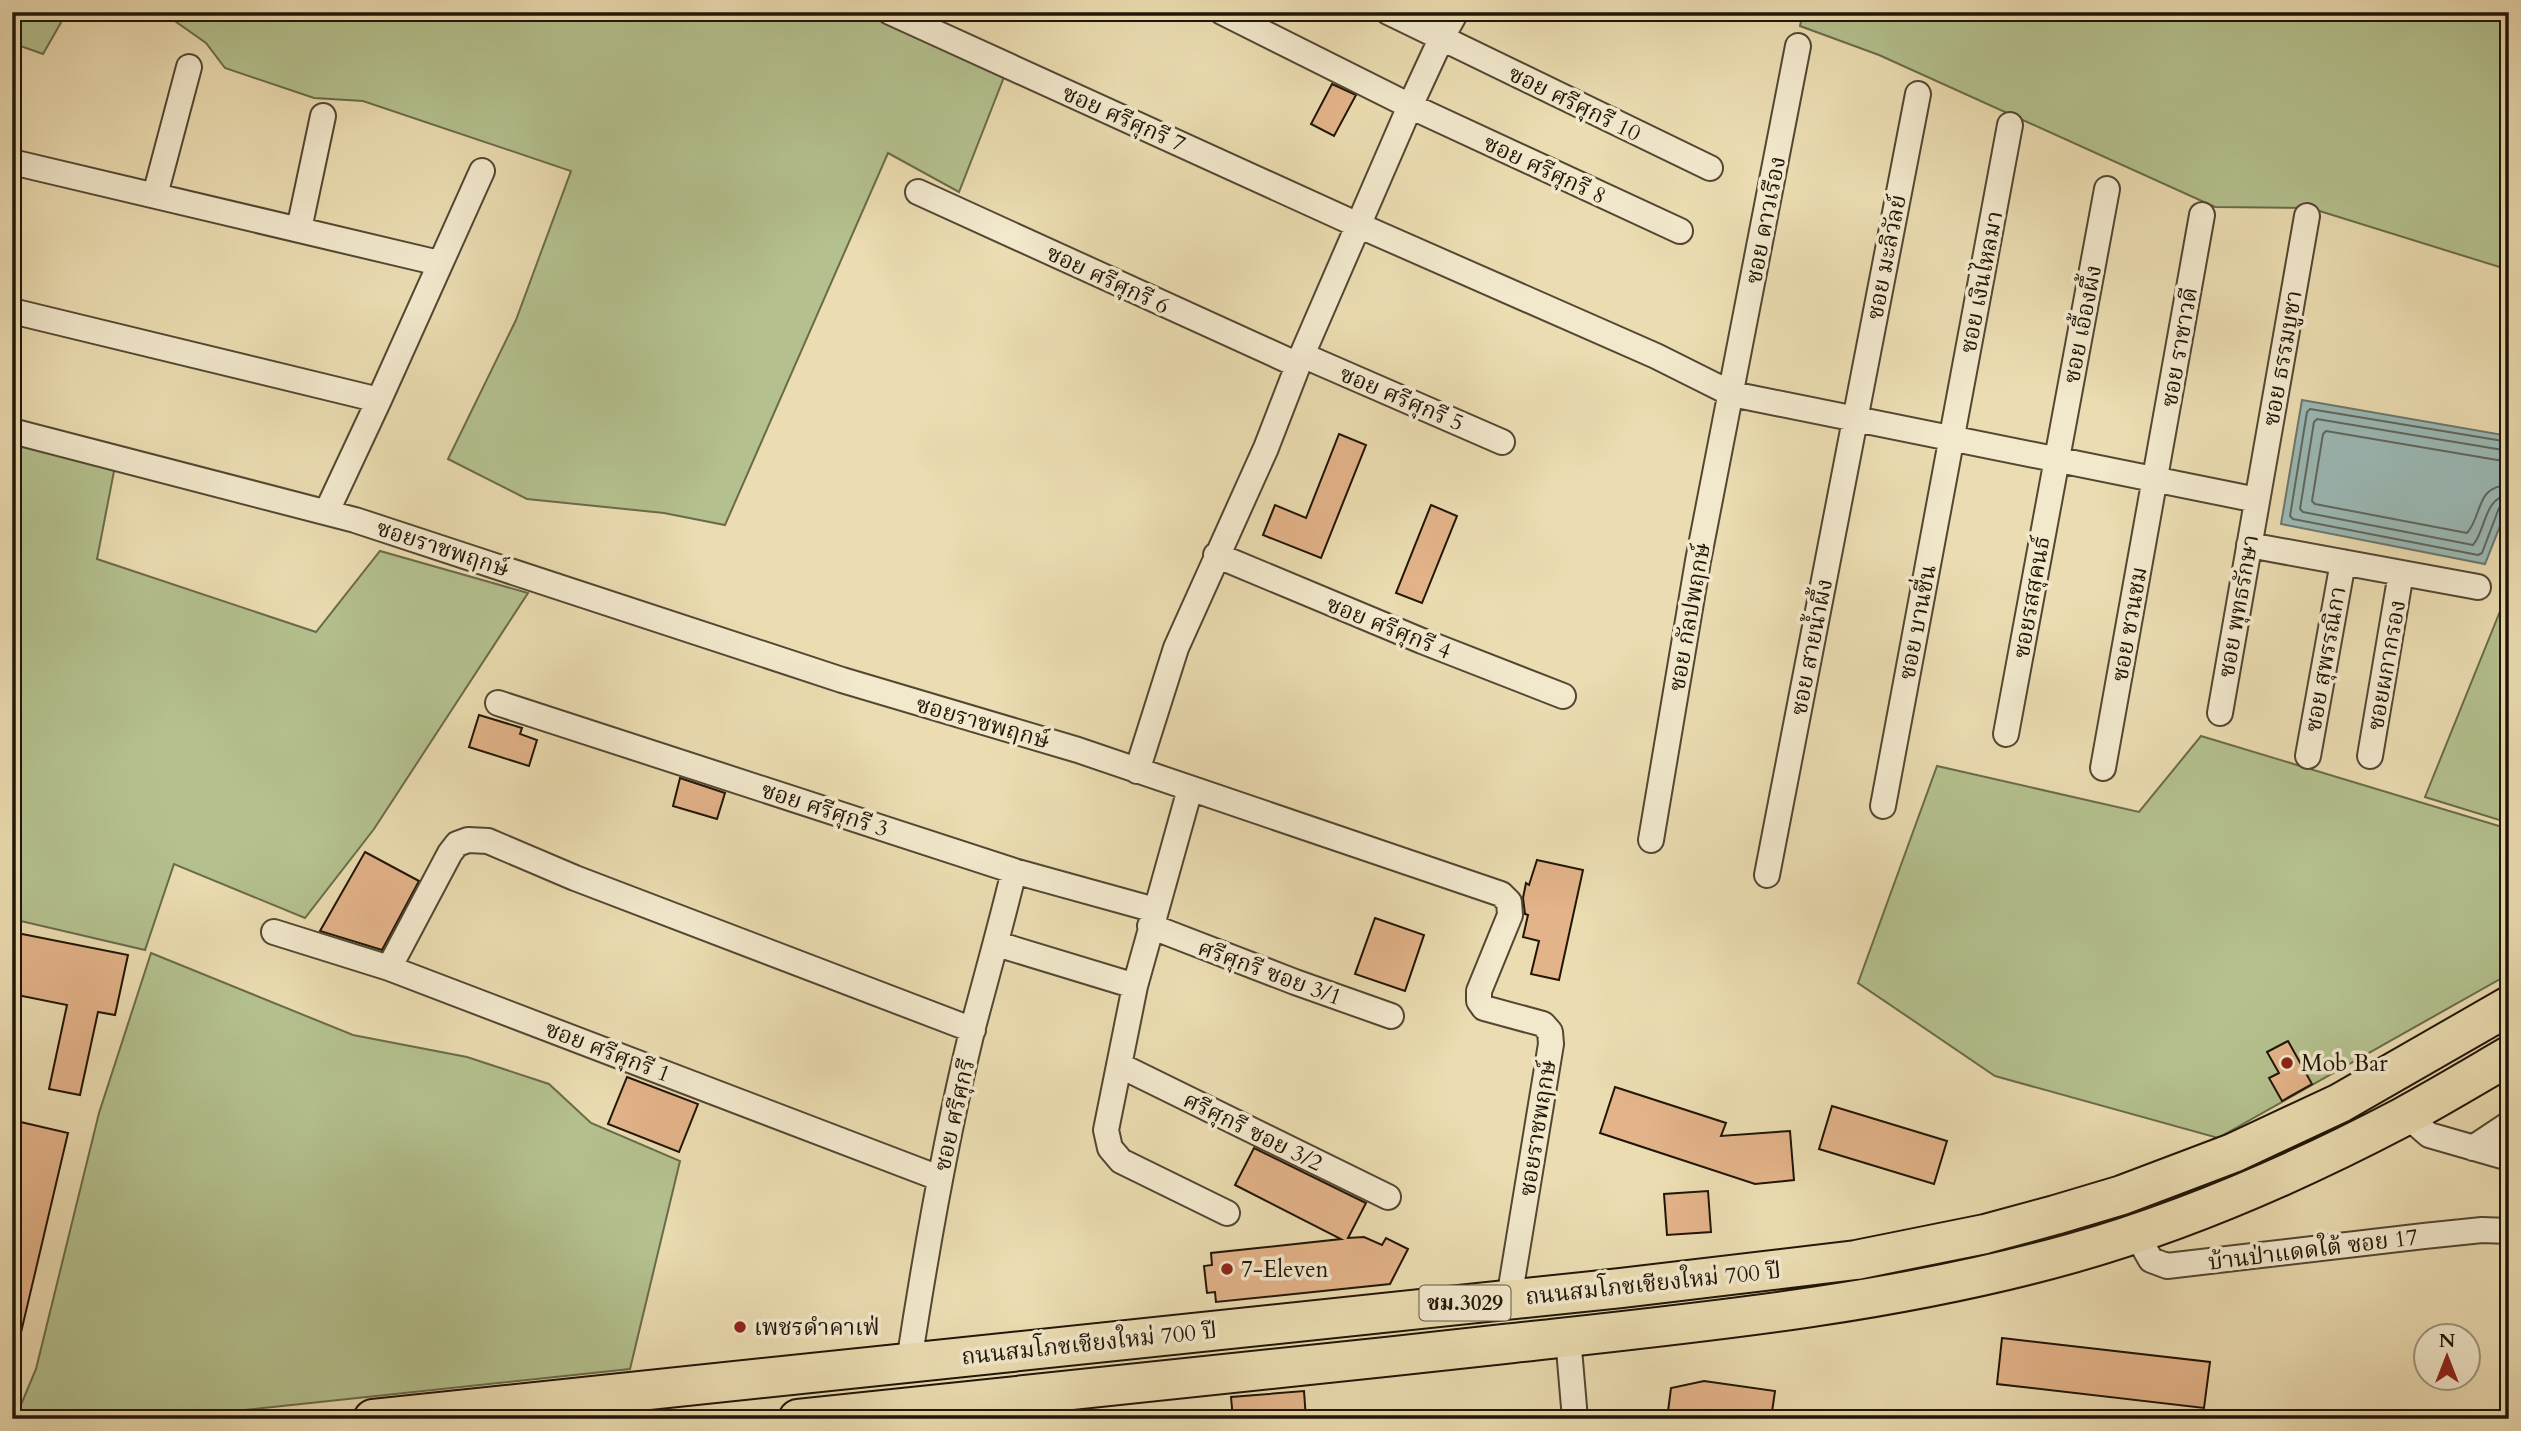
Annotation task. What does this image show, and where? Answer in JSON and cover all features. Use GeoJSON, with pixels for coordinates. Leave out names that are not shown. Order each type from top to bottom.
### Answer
{"type":"FeatureCollection","features":[{"type":"Feature","properties":{"kind":"main road","name":"ถนนสมโภชเชียงใหม่ 700 ปี"},"geometry":{"type":"LineString","coordinates":[[373,1419],[1856,1260],[1985,1234],[2055,1215],[2122,1195],[2232,1153],[2340,1103],[2509,1006]]}},
{"type":"Feature","properties":{"kind":"main road","name":"ถนนสมโภชเชียงใหม่ 700 ปี"},"geometry":{"type":"LineString","coordinates":[[798,1419],[1568,1337],[1756,1314],[1923,1288],[2074,1253],[2275,1178],[2406,1115],[2509,1056]]}},
{"type":"Feature","properties":{"kind":"street","name":"ซอย ศรีศุกรี 7"},"geometry":{"type":"LineString","coordinates":[[890,12],[927,19],[1358,225],[1656,356],[1732,394],[2257,500]]}},
{"type":"Feature","properties":{"kind":"street","name":"ซอย ศรีศุกรี 8"},"geometry":{"type":"LineString","coordinates":[[1222,12],[1410,106],[1679,231]]}},
{"type":"Feature","properties":{"kind":"street","name":"ซอย ศรีศุกรี 10"},"geometry":{"type":"LineString","coordinates":[[1388,12],[1710,168]]}},
{"type":"Feature","properties":{"kind":"street"},"geometry":{"type":"LineString","coordinates":[[1137,771],[1172,659],[1216,555],[1266,448],[1300,360],[1410,106],[1456,12]]}},
{"type":"Feature","properties":{"kind":"street","name":"ซอย ดาวเรือง"},"geometry":{"type":"LineString","coordinates":[[1732,394],[1798,46]]}},
{"type":"Feature","properties":{"kind":"street"},"geometry":{"type":"LineString","coordinates":[[155,195],[189,67]]}},
{"type":"Feature","properties":{"kind":"street","name":"ซอย มะลิวัลย์"},"geometry":{"type":"LineString","coordinates":[[1854,419],[1917,94]]}},
{"type":"Feature","properties":{"kind":"street"},"geometry":{"type":"LineString","coordinates":[[299,229],[323,116]]}},
{"type":"Feature","properties":{"kind":"street","name":"ซอย เงินไหลมา"},"geometry":{"type":"LineString","coordinates":[[1951,439],[2010,125]]}},
{"type":"Feature","properties":{"kind":"street"},"geometry":{"type":"LineString","coordinates":[[12,162],[439,263]]}},
{"type":"Feature","properties":{"kind":"street"},"geometry":{"type":"LineString","coordinates":[[327,511],[482,171]]}},
{"type":"Feature","properties":{"kind":"street","name":"ซอย เอื้องผึ้ง"},"geometry":{"type":"LineString","coordinates":[[2056,460],[2107,189]]}},
{"type":"Feature","properties":{"kind":"street","name":"ซอย ศรีศุกรี 6"},"geometry":{"type":"LineString","coordinates":[[918,192],[1300,360]]}},
{"type":"Feature","properties":{"kind":"street","name":"ซอย ราชาวดี"},"geometry":{"type":"LineString","coordinates":[[2155,479],[2202,215]]}},
{"type":"Feature","properties":{"kind":"street","name":"ซอย ธรรมบูชา"},"geometry":{"type":"LineString","coordinates":[[2257,500],[2306,216]]}},
{"type":"Feature","properties":{"kind":"street"},"geometry":{"type":"LineString","coordinates":[[12,311],[379,400]]}},
{"type":"Feature","properties":{"kind":"street","name":"ซอย ศรีศุกรี 5"},"geometry":{"type":"LineString","coordinates":[[1300,360],[1502,442]]}},
{"type":"Feature","properties":{"kind":"street","name":"ซอย กัลปพฤกษ์"},"geometry":{"type":"LineString","coordinates":[[1651,840],[1698,561],[1732,394]]}},
{"type":"Feature","properties":{"kind":"street","name":"ซอย สายน้ำผึ้ง"},"geometry":{"type":"LineString","coordinates":[[1767,875],[1854,419]]}},
{"type":"Feature","properties":{"kind":"street","name":"ซอยราชพฤกษ์"},"geometry":{"type":"LineString","coordinates":[[12,431],[327,511],[842,681],[1078,750],[1506,897],[1510,915],[1479,991],[1479,1001],[1484,1008],[1543,1024],[1550,1032],[1509,1299]]}},
{"type":"Feature","properties":{"kind":"street","name":"ซอย บานชื่น"},"geometry":{"type":"LineString","coordinates":[[1883,806],[1951,439]]}},
{"type":"Feature","properties":{"kind":"street","name":"ซอยรสสุคนธ์"},"geometry":{"type":"LineString","coordinates":[[2006,734],[2056,460]]}},
{"type":"Feature","properties":{"kind":"street","name":"ซอย ชวนชม"},"geometry":{"type":"LineString","coordinates":[[2103,768],[2155,479]]}},
{"type":"Feature","properties":{"kind":"street","name":"ซอย พุทธรักษา"},"geometry":{"type":"LineString","coordinates":[[2220,713],[2257,500]]}},
{"type":"Feature","properties":{"kind":"street"},"geometry":{"type":"LineString","coordinates":[[2249,545],[2478,587]]}},
{"type":"Feature","properties":{"kind":"street","name":"ซอย ศรีศุกรี 4"},"geometry":{"type":"LineString","coordinates":[[1216,555],[1422,641],[1563,696]]}},
{"type":"Feature","properties":{"kind":"street","name":"ซอย สุพรรณิกา"},"geometry":{"type":"LineString","coordinates":[[2308,756],[2343,562]]}},
{"type":"Feature","properties":{"kind":"street","name":"ซอยผกากรอง"},"geometry":{"type":"LineString","coordinates":[[2370,756],[2401,573]]}},
{"type":"Feature","properties":{"kind":"street","name":"ซอย ศรีศุกรี 3"},"geometry":{"type":"LineString","coordinates":[[498,703],[1153,918]]}},
{"type":"Feature","properties":{"kind":"street"},"geometry":{"type":"LineString","coordinates":[[1190,789],[1135,986],[1106,1130],[1110,1148],[1121,1161],[1227,1213]]}},
{"type":"Feature","properties":{"kind":"street"},"geometry":{"type":"LineString","coordinates":[[389,968],[450,853],[457,844],[477,839],[496,844],[587,883],[973,1030]]}},
{"type":"Feature","properties":{"kind":"street","name":"ซอย ศรีศุกรี"},"geometry":{"type":"LineString","coordinates":[[909,1362],[939,1178],[1014,871]]}},
{"type":"Feature","properties":{"kind":"street","name":"ศรีศุกรี ซอย 3/1"},"geometry":{"type":"LineString","coordinates":[[1153,918],[1295,982],[1391,1016]]}},
{"type":"Feature","properties":{"kind":"street","name":"ซอย ศรีศุกรี 1"},"geometry":{"type":"LineString","coordinates":[[274,932],[389,968],[939,1178]]}},
{"type":"Feature","properties":{"kind":"street"},"geometry":{"type":"LineString","coordinates":[[997,944],[1135,986]]}},
{"type":"Feature","properties":{"kind":"street","name":"ศรีศุกรี ซอย 3/2"},"geometry":{"type":"LineString","coordinates":[[1119,1065],[1388,1198]]}},
{"type":"Feature","properties":{"kind":"street"},"geometry":{"type":"LineString","coordinates":[[2406,1115],[2429,1135],[2509,1158]]}},
{"type":"Feature","properties":{"kind":"street"},"geometry":{"type":"LineString","coordinates":[[2473,1148],[2509,1124]]}},
{"type":"Feature","properties":{"kind":"street","name":"บ้านป่าแดดใต้ ซอย 17"},"geometry":{"type":"LineString","coordinates":[[2135,1232],[2151,1260],[2167,1266],[2483,1230],[2509,1231]]}},
{"type":"Feature","properties":{"kind":"street"},"geometry":{"type":"LineString","coordinates":[[1568,1337],[1582,1417]]}},
{"type":"Feature","properties":{"kind":"green space"},"geometry":{"type":"Polygon","coordinates":[[[12,12],[67,12],[43,54],[12,43],[12,12]]]}},
{"type":"Feature","properties":{"kind":"green space"},"geometry":{"type":"Polygon","coordinates":[[[162,12],[861,12],[1004,77],[959,192],[888,153],[725,525],[664,513],[527,499],[448,459],[516,320],[571,171],[363,101],[314,98],[225,68],[206,43],[162,12]]]}},
{"type":"Feature","properties":{"kind":"green space"},"geometry":{"type":"Polygon","coordinates":[[[1803,12],[2509,12],[2509,270],[2310,208],[2215,207],[1879,55],[1800,26],[1803,12]]]}},
{"type":"Feature","properties":{"kind":"green space"},"geometry":{"type":"Polygon","coordinates":[[[12,441],[115,466],[97,559],[316,632],[380,551],[528,593],[374,829],[305,918],[174,864],[145,950],[12,919],[12,441]]]}},
{"type":"Feature","properties":{"kind":"green space"},"geometry":{"type":"Polygon","coordinates":[[[2509,589],[2509,823],[2425,797],[2509,589]]]}},
{"type":"Feature","properties":{"kind":"green space"},"geometry":{"type":"Polygon","coordinates":[[[2201,736],[2509,829],[2509,974],[2218,1138],[1995,1076],[1858,983],[1937,766],[2139,812],[2201,736]]]}},
{"type":"Feature","properties":{"kind":"green space"},"geometry":{"type":"Polygon","coordinates":[[[151,953],[353,1035],[467,1057],[549,1084],[591,1123],[680,1161],[630,1369],[160,1419],[15,1419],[36,1369],[99,1113],[151,953]]]}},
{"type":"Feature","properties":{"kind":"water"},"geometry":{"type":"Polygon","coordinates":[[[2302,400],[2509,436],[2509,503],[2485,564],[2281,524],[2302,400]]]}},
{"type":"Feature","properties":{"kind":"building"},"geometry":{"type":"Polygon","coordinates":[[[1332,84],[1356,95],[1334,136],[1311,124],[1332,84]]]}},
{"type":"Feature","properties":{"kind":"building"},"geometry":{"type":"Polygon","coordinates":[[[1339,434],[1366,445],[1321,558],[1263,535],[1275,505],[1306,518],[1339,434]]]}},
{"type":"Feature","properties":{"kind":"building"},"geometry":{"type":"Polygon","coordinates":[[[1431,505],[1457,516],[1422,603],[1396,593],[1431,505]]]}},
{"type":"Feature","properties":{"kind":"building"},"geometry":{"type":"Polygon","coordinates":[[[479,715],[522,728],[520,734],[537,740],[529,766],[469,747],[479,715]]]}},
{"type":"Feature","properties":{"kind":"building"},"geometry":{"type":"Polygon","coordinates":[[[680,778],[725,793],[717,819],[673,806],[680,778]]]}},
{"type":"Feature","properties":{"kind":"building"},"geometry":{"type":"Polygon","coordinates":[[[365,852],[419,881],[382,950],[320,931],[365,852]]]}},
{"type":"Feature","properties":{"kind":"building"},"geometry":{"type":"Polygon","coordinates":[[[1537,860],[1583,870],[1559,980],[1531,974],[1539,941],[1523,937],[1528,915],[1525,914],[1523,898],[1526,883],[1529,885],[1537,860]]]}},
{"type":"Feature","properties":{"kind":"building"},"geometry":{"type":"Polygon","coordinates":[[[1375,918],[1424,935],[1405,991],[1355,974],[1375,918]]]}},
{"type":"Feature","properties":{"kind":"building"},"geometry":{"type":"Polygon","coordinates":[[[12,932],[128,955],[115,1015],[98,1012],[80,1095],[49,1089],[67,1005],[12,994],[12,932]]]}},
{"type":"Feature","properties":{"kind":"building","name":"Mob Bar"},"geometry":{"type":"Polygon","coordinates":[[[2288,1041],[2312,1084],[2282,1101],[2269,1078],[2279,1073],[2267,1052],[2288,1041]]]}},
{"type":"Feature","properties":{"kind":"building"},"geometry":{"type":"Polygon","coordinates":[[[627,1077],[698,1104],[679,1152],[608,1124],[627,1077]]]}},
{"type":"Feature","properties":{"kind":"building"},"geometry":{"type":"Polygon","coordinates":[[[1615,1087],[1726,1123],[1721,1136],[1790,1131],[1794,1180],[1755,1184],[1600,1133],[1615,1087]]]}},
{"type":"Feature","properties":{"kind":"building"},"geometry":{"type":"Polygon","coordinates":[[[1832,1106],[1947,1141],[1934,1184],[1819,1149],[1832,1106]]]}},
{"type":"Feature","properties":{"kind":"building"},"geometry":{"type":"Polygon","coordinates":[[[12,1120],[68,1133],[19,1341],[12,1340],[12,1120]]]}},
{"type":"Feature","properties":{"kind":"building"},"geometry":{"type":"Polygon","coordinates":[[[1254,1148],[1366,1203],[1348,1238],[1364,1237],[1382,1245],[1386,1238],[1408,1249],[1390,1284],[1216,1302],[1215,1292],[1207,1293],[1204,1266],[1212,1265],[1211,1253],[1341,1239],[1235,1185],[1254,1148]]]}},
{"type":"Feature","properties":{"kind":"building"},"geometry":{"type":"Polygon","coordinates":[[[1708,1191],[1711,1232],[1667,1235],[1664,1194],[1708,1191]]]}},
{"type":"Feature","properties":{"kind":"building"},"geometry":{"type":"Polygon","coordinates":[[[2002,1338],[2210,1362],[2204,1408],[1997,1384],[2002,1338]]]}},
{"type":"Feature","properties":{"kind":"building"},"geometry":{"type":"Polygon","coordinates":[[[1704,1381],[1775,1391],[1771,1419],[1667,1419],[1671,1388],[1704,1381]]]}},
{"type":"Feature","properties":{"kind":"building"},"geometry":{"type":"Polygon","coordinates":[[[1304,1391],[1306,1419],[1233,1419],[1231,1397],[1304,1391]]]}},
{"type":"Feature","properties":{"kind":"place","name":"Mob Bar"},"geometry":{"type":"Point","coordinates":[2287,1063]}},
{"type":"Feature","properties":{"kind":"place","name":"7-Eleven"},"geometry":{"type":"Point","coordinates":[1227,1269]}},
{"type":"Feature","properties":{"kind":"place","name":"เพชรดำคาเฟ่"},"geometry":{"type":"Point","coordinates":[740,1327]}}]}
